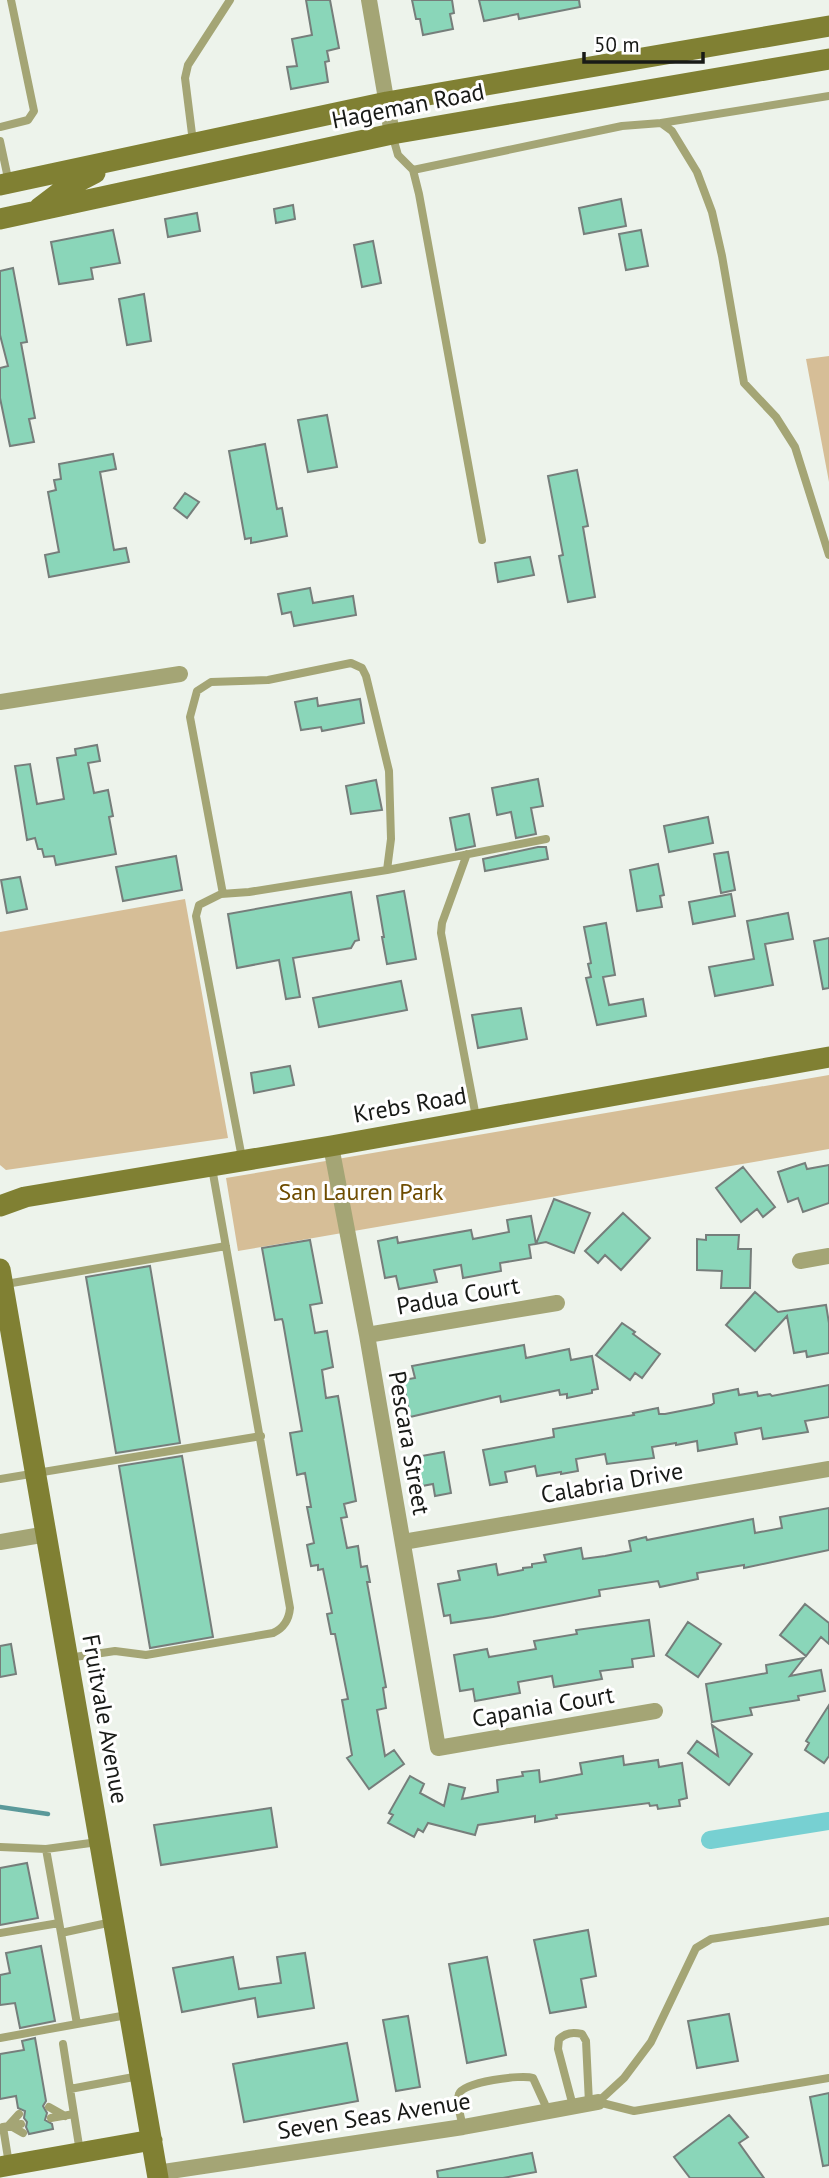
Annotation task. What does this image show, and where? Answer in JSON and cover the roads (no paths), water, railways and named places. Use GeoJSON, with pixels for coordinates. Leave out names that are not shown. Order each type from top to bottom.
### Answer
{"type":"FeatureCollection","features":[{"type":"Feature","properties":{"kind":"main road","name":"Hageman Road"},"geometry":{"type":"LineString","coordinates":[[5,184],[387,102],[829,26]]}},
{"type":"Feature","properties":{"kind":"main road","name":"Hageman Road"},"geometry":{"type":"LineString","coordinates":[[0,219],[392,134],[825,57]]}},
{"type":"Feature","properties":{"kind":"main road"},"geometry":{"type":"LineString","coordinates":[[35,212],[64,189],[90,174],[177,157],[193,145]]}},
{"type":"Feature","properties":{"kind":"main road","name":"Krebs Road"},"geometry":{"type":"LineString","coordinates":[[0,1206],[25,1197],[331,1146],[829,1057]]}},
{"type":"Feature","properties":{"kind":"main road","name":"Fruitvale Avenue"},"geometry":{"type":"LineString","coordinates":[[1,1277],[157,2175]]}},
{"type":"Feature","properties":{"kind":"main road"},"geometry":{"type":"LineString","coordinates":[[12,2166],[152,2140]]}},
{"type":"Feature","properties":{"kind":"street"},"geometry":{"type":"LineString","coordinates":[[369,0],[392,134]]}},
{"type":"Feature","properties":{"kind":"street"},"geometry":{"type":"LineString","coordinates":[[0,702],[180,674]]}},
{"type":"Feature","properties":{"kind":"street","name":"Pescara Street"},"geometry":{"type":"LineString","coordinates":[[331,1146],[367,1335],[438,1748]]}},
{"type":"Feature","properties":{"kind":"street"},"geometry":{"type":"LineString","coordinates":[[800,1261],[829,1256]]}},
{"type":"Feature","properties":{"kind":"street","name":"Padua Court"},"geometry":{"type":"LineString","coordinates":[[367,1335],[557,1303]]}},
{"type":"Feature","properties":{"kind":"street","name":"Calabria Drive"},"geometry":{"type":"LineString","coordinates":[[403,1542],[829,1469]]}},
{"type":"Feature","properties":{"kind":"street"},"geometry":{"type":"LineString","coordinates":[[0,1542],[47,1534]]}},
{"type":"Feature","properties":{"kind":"street","name":"Capania Court"},"geometry":{"type":"LineString","coordinates":[[438,1748],[654,1711]]}},
{"type":"Feature","properties":{"kind":"street","name":"Seven Seas Avenue"},"geometry":{"type":"LineString","coordinates":[[157,2175],[463,2127],[587,2104]]}},
{"type":"Feature","properties":{"kind":"lane"},"geometry":{"type":"LineString","coordinates":[[0,127],[28,120],[34,111],[11,0]]}},
{"type":"Feature","properties":{"kind":"lane"},"geometry":{"type":"LineString","coordinates":[[193,145],[186,78],[188,65],[230,0]]}},
{"type":"Feature","properties":{"kind":"lane"},"geometry":{"type":"LineString","coordinates":[[413,170],[622,126],[661,123],[829,96]]}},
{"type":"Feature","properties":{"kind":"lane"},"geometry":{"type":"LineString","coordinates":[[661,123],[672,131],[697,172],[712,212],[744,383],[776,417],[795,447],[829,555]]}},
{"type":"Feature","properties":{"kind":"lane"},"geometry":{"type":"LineString","coordinates":[[392,134],[398,155],[413,170],[482,540]]}},
{"type":"Feature","properties":{"kind":"lane"},"geometry":{"type":"LineString","coordinates":[[0,141],[5,184]]}},
{"type":"Feature","properties":{"kind":"lane"},"geometry":{"type":"LineString","coordinates":[[223,894],[190,717],[197,691],[203,685],[217,681],[268,680],[351,663],[362,668],[389,771],[391,838],[387,870]]}},
{"type":"Feature","properties":{"kind":"lane"},"geometry":{"type":"LineString","coordinates":[[243,1161],[196,916],[199,905],[223,894],[387,870],[546,839]]}},
{"type":"Feature","properties":{"kind":"lane"},"geometry":{"type":"LineString","coordinates":[[467,854],[442,923],[441,933],[477,1120]]}},
{"type":"Feature","properties":{"kind":"lane"},"geometry":{"type":"LineString","coordinates":[[68,1658],[114,1651],[146,1655],[273,1633],[281,1629],[289,1617],[290,1608],[261,1436],[211,1166]]}},
{"type":"Feature","properties":{"kind":"lane"},"geometry":{"type":"LineString","coordinates":[[1,1277],[88,1272],[226,1247]]}},
{"type":"Feature","properties":{"kind":"lane"},"geometry":{"type":"LineString","coordinates":[[0,1479],[261,1436]]}},
{"type":"Feature","properties":{"kind":"lane"},"geometry":{"type":"LineString","coordinates":[[0,1847],[46,1849],[100,1841]]}},
{"type":"Feature","properties":{"kind":"lane"},"geometry":{"type":"LineString","coordinates":[[46,1849],[77,2024]]}},
{"type":"Feature","properties":{"kind":"lane"},"geometry":{"type":"LineString","coordinates":[[61,1933],[114,1921]]}},
{"type":"Feature","properties":{"kind":"lane"},"geometry":{"type":"LineString","coordinates":[[587,2104],[624,2078],[651,2042],[696,1948],[710,1939],[829,1921]]}},
{"type":"Feature","properties":{"kind":"lane"},"geometry":{"type":"LineString","coordinates":[[0,1933],[59,1923]]}},
{"type":"Feature","properties":{"kind":"lane"},"geometry":{"type":"LineString","coordinates":[[0,2038],[129,2015]]}},
{"type":"Feature","properties":{"kind":"lane"},"geometry":{"type":"LineString","coordinates":[[565,2034],[582,2034],[586,2041],[587,2104],[558,2049],[559,2039],[565,2034]]}},
{"type":"Feature","properties":{"kind":"lane"},"geometry":{"type":"LineString","coordinates":[[64,2043],[70,2089],[69,2115],[79,2152]]}},
{"type":"Feature","properties":{"kind":"lane"},"geometry":{"type":"LineString","coordinates":[[463,2127],[458,2095],[462,2089],[469,2085],[511,2077],[526,2075],[533,2078],[548,2111]]}},
{"type":"Feature","properties":{"kind":"lane"},"geometry":{"type":"LineString","coordinates":[[70,2089],[141,2076]]}},
{"type":"Feature","properties":{"kind":"lane"},"geometry":{"type":"LineString","coordinates":[[587,2104],[634,2110],[829,2078]]}},
{"type":"Feature","properties":{"kind":"lane"},"geometry":{"type":"LineString","coordinates":[[49,2107],[69,2115]]}},
{"type":"Feature","properties":{"kind":"lane"},"geometry":{"type":"LineString","coordinates":[[9,2125],[19,2113]]}},
{"type":"Feature","properties":{"kind":"lane"},"geometry":{"type":"LineString","coordinates":[[52,2122],[69,2115]]}},
{"type":"Feature","properties":{"kind":"lane"},"geometry":{"type":"LineString","coordinates":[[12,2166],[3,2127],[9,2125],[22,2128]]}},
{"type":"Feature","properties":{"kind":"waterway"},"geometry":{"type":"LineString","coordinates":[[0,1807],[48,1814]]}},
{"type":"Feature","properties":{"kind":"waterway"},"geometry":{"type":"LineString","coordinates":[[710,1840],[829,1821]]}},
{"type":"Feature","properties":{"kind":"park label","name":"San Lauren Park"},"geometry":{"type":"Point","coordinates":[361,1192]}}]}
